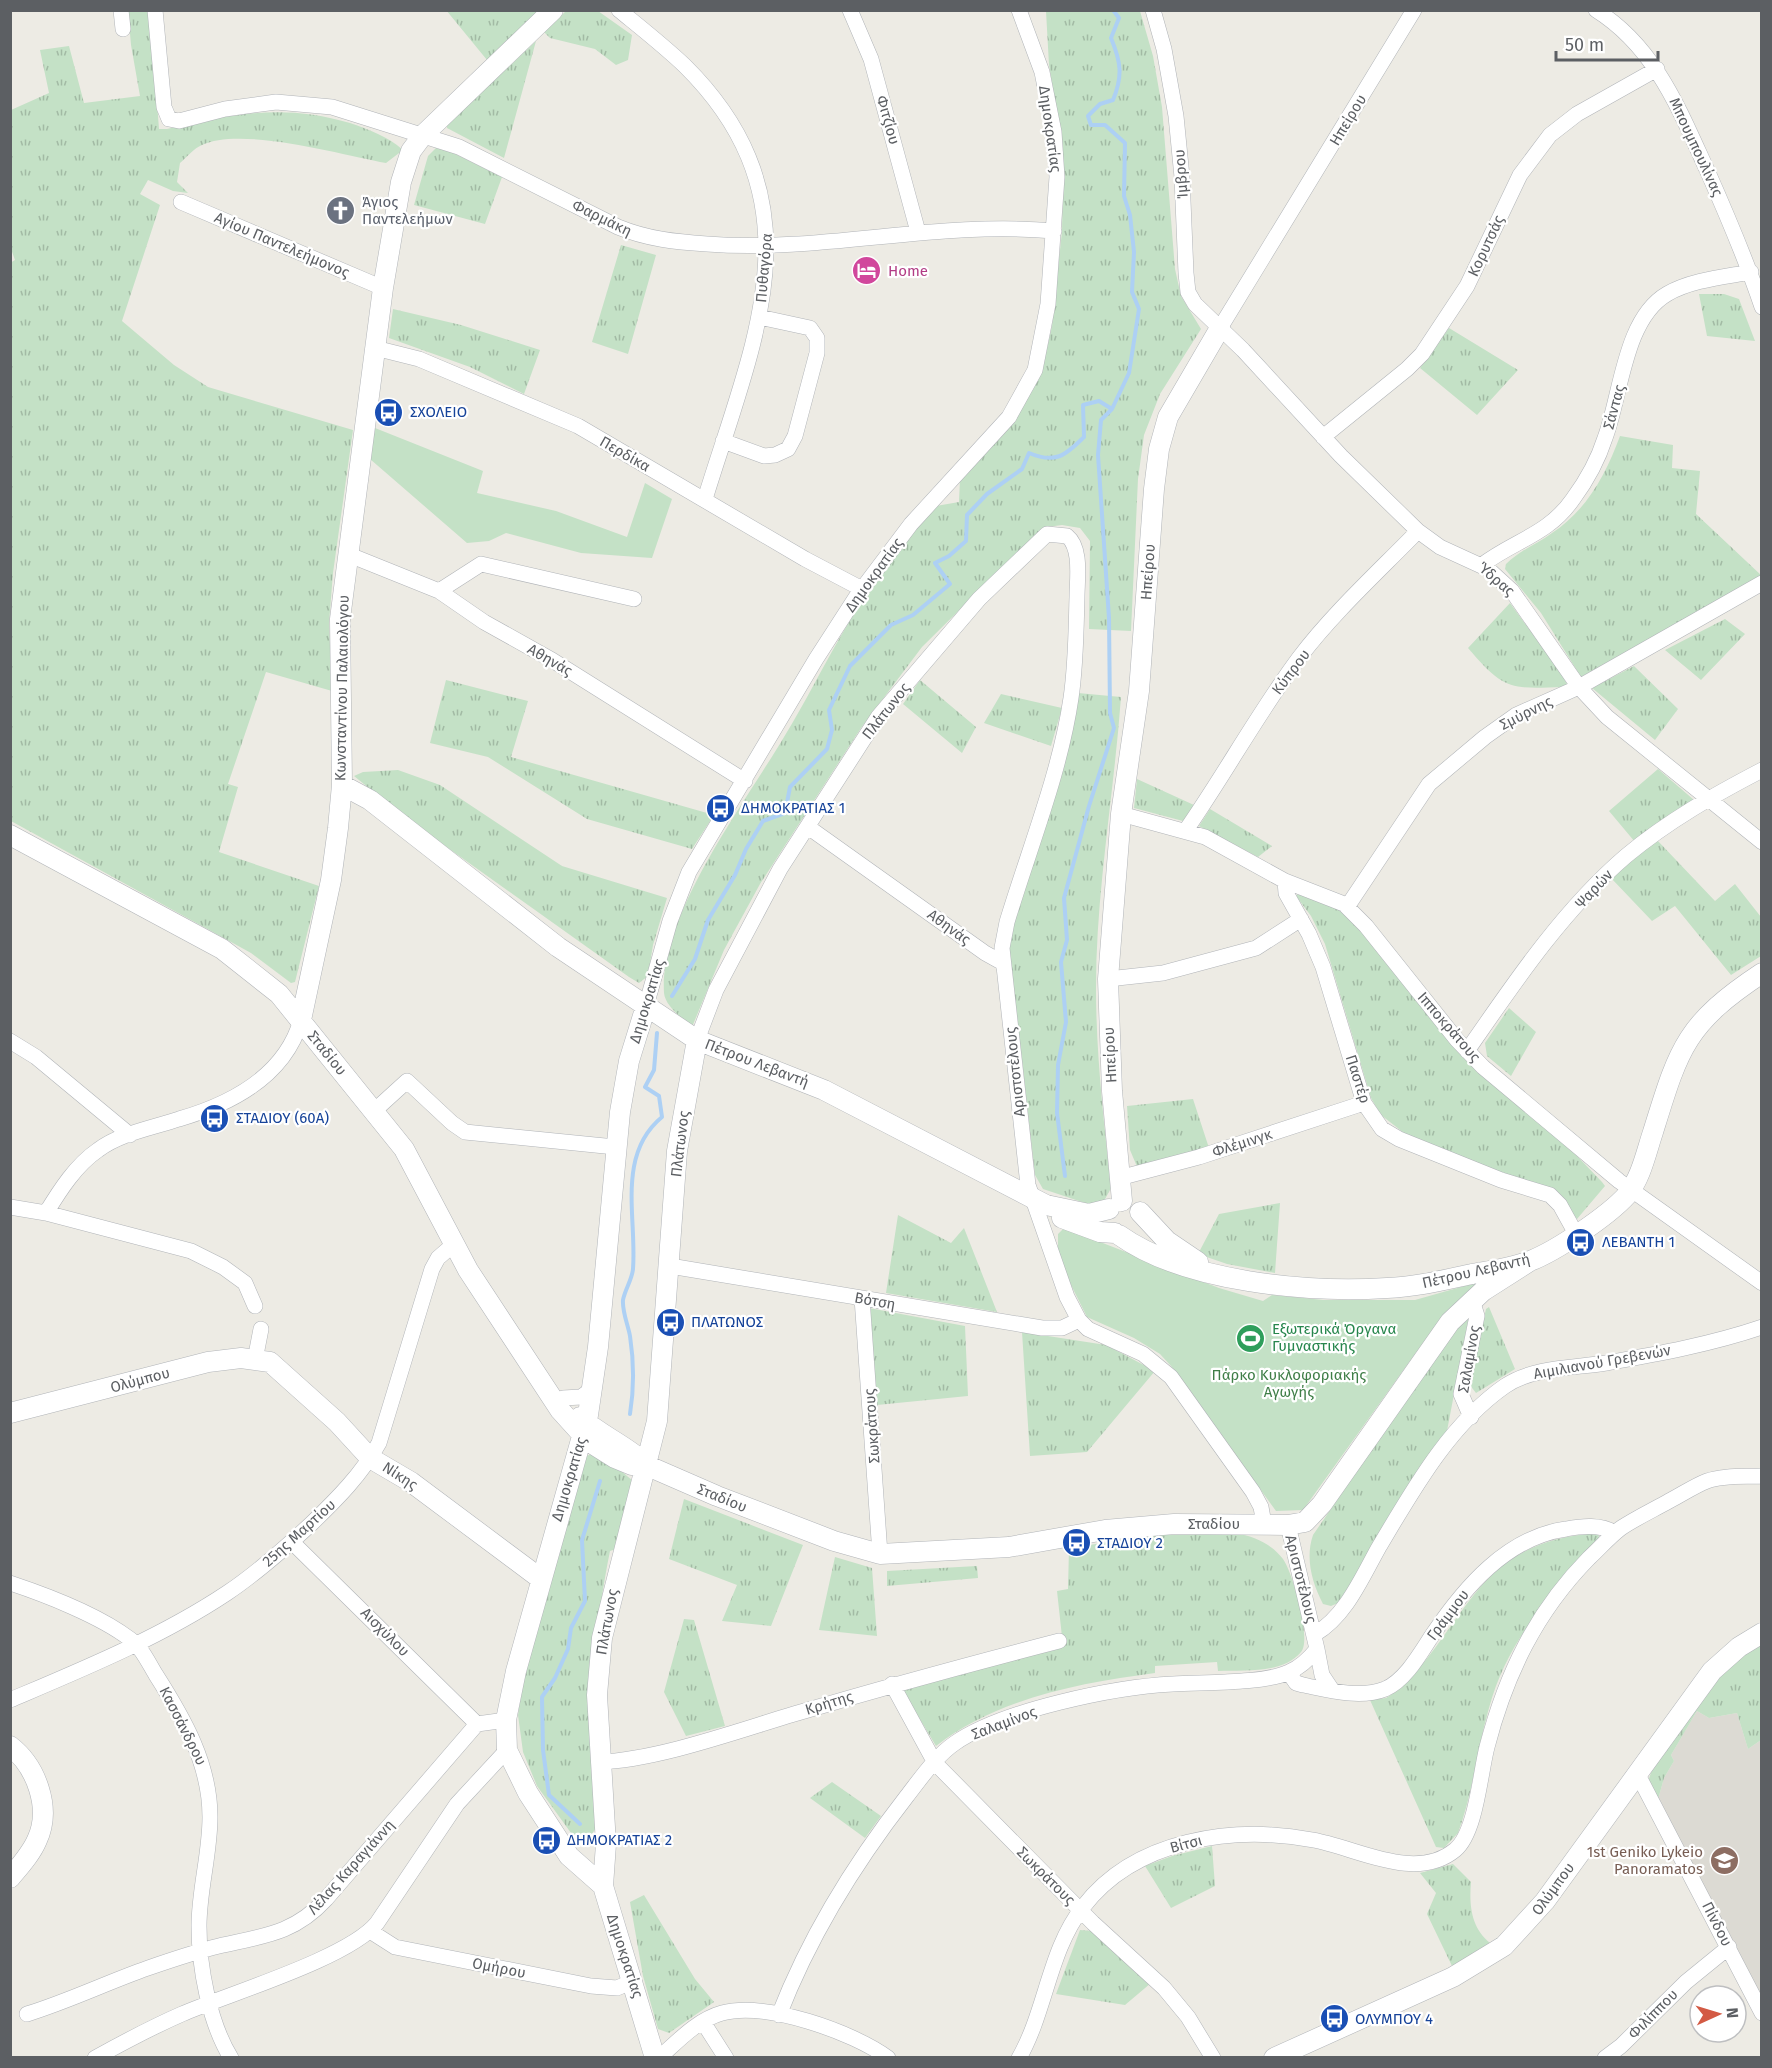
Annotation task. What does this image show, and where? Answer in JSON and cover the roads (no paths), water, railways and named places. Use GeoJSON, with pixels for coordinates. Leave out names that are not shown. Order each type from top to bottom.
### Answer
{"type":"FeatureCollection","features":[{"type":"Feature","properties":{"kind":"street"},"geometry":{"type":"LineString","coordinates":[[121,10],[123,30]]}},
{"type":"Feature","properties":{"kind":"street","name":"Φαρμάκη"},"geometry":{"type":"LineString","coordinates":[[155,10],[164,107],[169,119],[179,121],[225,109],[276,102],[332,107],[465,150],[635,234],[672,242],[768,247],[918,232],[976,229],[1054,231]]}},
{"type":"Feature","properties":{"kind":"street","name":"Κωνσταντίνου Παλαιολόγου"},"geometry":{"type":"LineString","coordinates":[[46,1213],[66,1182],[88,1157],[103,1146],[200,1112],[246,1091],[287,1050],[301,1020],[331,880],[342,785],[340,619],[383,288],[401,182],[411,152],[423,135],[553,10]]}},
{"type":"Feature","properties":{"kind":"street","name":"Πυθαγόρα"},"geometry":{"type":"LineString","coordinates":[[619,10],[685,67],[730,123],[742,144],[759,186],[767,225],[768,247],[764,291],[752,348],[705,499]]}},
{"type":"Feature","properties":{"kind":"street","name":"Φιτζίου"},"geometry":{"type":"LineString","coordinates":[[850,10],[871,59],[918,232]]}},
{"type":"Feature","properties":{"kind":"street","name":"Δημοκρατίας"},"geometry":{"type":"LineString","coordinates":[[657,2058],[631,1982],[603,1886],[569,1856],[528,1792],[507,1750],[506,1720],[541,1579],[584,1429],[592,1389],[615,1147],[626,1076],[670,921],[689,872],[816,659],[862,589],[924,509],[1009,417],[1035,370],[1048,304],[1057,177],[1053,132],[1042,72],[1019,10]]}},
{"type":"Feature","properties":{"kind":"street","name":"Ηπείρου"},"geometry":{"type":"LineString","coordinates":[[1116,1205],[1119,1178],[1111,1082],[1108,979],[1121,814],[1139,691],[1159,449],[1168,417],[1414,10]]}},
{"type":"Feature","properties":{"kind":"street","name":"Μπουμπουλίνας"},"geometry":{"type":"LineString","coordinates":[[1596,10],[1635,41],[1657,69],[1690,134],[1750,272],[1761,307]]}},
{"type":"Feature","properties":{"kind":"street","name":"Ίμβρου"},"geometry":{"type":"LineString","coordinates":[[1158,12],[1176,116],[1182,177],[1187,286],[1195,304],[1220,328]]}},
{"type":"Feature","properties":{"kind":"street","name":"Κορυτσάς"},"geometry":{"type":"LineString","coordinates":[[1323,437],[1407,369],[1422,354],[1467,286],[1520,175],[1550,135],[1597,102],[1657,69]]}},
{"type":"Feature","properties":{"kind":"street","name":"Αγίου Παντελεήμονος"},"geometry":{"type":"LineString","coordinates":[[181,202],[383,288]]}},
{"type":"Feature","properties":{"kind":"street","name":"Σάντας"},"geometry":{"type":"LineString","coordinates":[[1482,565],[1545,529],[1562,513],[1582,487],[1606,438],[1636,334],[1654,305],[1667,294],[1686,286],[1750,272]]}},
{"type":"Feature","properties":{"kind":"street"},"geometry":{"type":"LineString","coordinates":[[723,441],[764,456],[775,455],[788,449],[795,436],[818,353],[817,338],[810,328],[759,316]]}},
{"type":"Feature","properties":{"kind":"street","name":"Ύδρας"},"geometry":{"type":"LineString","coordinates":[[1220,328],[1323,437],[1418,531],[1440,547],[1482,565],[1520,600],[1579,687],[1607,717],[1761,842]]}},
{"type":"Feature","properties":{"kind":"street","name":"Περδίκα"},"geometry":{"type":"LineString","coordinates":[[375,348],[419,359],[578,426],[862,589]]}},
{"type":"Feature","properties":{"kind":"street","name":"Κύπρου"},"geometry":{"type":"LineString","coordinates":[[1186,830],[1224,775],[1260,713],[1301,656],[1418,531]]}},
{"type":"Feature","properties":{"kind":"street","name":"Πλάτωνος"},"geometry":{"type":"LineString","coordinates":[[603,1886],[606,1844],[599,1762],[597,1695],[602,1638],[615,1581],[648,1466],[657,1421],[677,1151],[697,1040],[716,990],[780,869],[878,717],[979,599],[1047,534],[1061,534],[1071,539]]}},
{"type":"Feature","properties":{"kind":"street","name":"Αριστοτέλους"},"geometry":{"type":"LineString","coordinates":[[1071,539],[1076,556],[1077,590],[1071,697],[1054,772],[1005,932],[1003,963],[1038,1201],[1060,1280],[1079,1320],[1092,1331],[1143,1354],[1171,1377],[1253,1492],[1264,1524]]}},
{"type":"Feature","properties":{"kind":"street","name":"Αθηνάς"},"geometry":{"type":"LineString","coordinates":[[347,554],[439,591],[484,622],[552,660],[745,781]]}},
{"type":"Feature","properties":{"kind":"street"},"geometry":{"type":"LineString","coordinates":[[439,591],[481,564],[634,599]]}},
{"type":"Feature","properties":{"kind":"street","name":"Σμύρνης"},"geometry":{"type":"LineString","coordinates":[[1347,907],[1415,803],[1435,778],[1508,720],[1579,687],[1761,583]]}},
{"type":"Feature","properties":{"kind":"street","name":"Ψαρών"},"geometry":{"type":"LineString","coordinates":[[1467,1051],[1536,958],[1595,885],[1643,843],[1708,799],[1761,770]]}},
{"type":"Feature","properties":{"kind":"street","name":"Πέτρου Λεβαντή"},"geometry":{"type":"LineString","coordinates":[[342,785],[370,800],[558,947],[697,1040],[824,1090],[1038,1201],[1069,1221],[1100,1232],[1117,1234],[1163,1258],[1228,1276],[1309,1288],[1388,1288],[1434,1282],[1530,1261],[1576,1234],[1615,1206],[1631,1189],[1642,1166],[1676,1061],[1685,1041],[1716,1006],[1761,973]]}},
{"type":"Feature","properties":{"kind":"street","name":"Ιπποκράτους"},"geometry":{"type":"LineString","coordinates":[[1121,814],[1186,830],[1226,846],[1285,881],[1347,907],[1467,1051],[1493,1076],[1631,1189],[1761,1282]]}},
{"type":"Feature","properties":{"kind":"street","name":"Αθηνάς"},"geometry":{"type":"LineString","coordinates":[[808,826],[985,953],[1003,963]]}},
{"type":"Feature","properties":{"kind":"street","name":"Σταδίου"},"geometry":{"type":"LineString","coordinates":[[10,835],[222,949],[266,982],[301,1020],[412,1161],[453,1245],[560,1410],[584,1429],[631,1451],[648,1466],[717,1496],[834,1541],[880,1554],[1009,1548],[1127,1527],[1174,1524],[1288,1525],[1303,1523],[1312,1517],[1439,1335],[1472,1300],[1530,1261]]}},
{"type":"Feature","properties":{"kind":"street","name":"Παστέρ"},"geometry":{"type":"LineString","coordinates":[[1285,881],[1286,893],[1323,967],[1364,1103],[1382,1129],[1399,1140],[1501,1180],[1550,1195],[1560,1205],[1576,1234]]}},
{"type":"Feature","properties":{"kind":"street"},"geometry":{"type":"LineString","coordinates":[[1108,979],[1163,973],[1256,948],[1301,919]]}},
{"type":"Feature","properties":{"kind":"street"},"geometry":{"type":"LineString","coordinates":[[10,1041],[36,1057],[130,1135]]}},
{"type":"Feature","properties":{"kind":"street"},"geometry":{"type":"LineString","coordinates":[[374,1111],[407,1081],[452,1124],[465,1132],[615,1147]]}},
{"type":"Feature","properties":{"kind":"street","name":"Φλέμινγκ"},"geometry":{"type":"LineString","coordinates":[[1119,1178],[1199,1157],[1364,1103]]}},
{"type":"Feature","properties":{"kind":"street","name":"Πέτρου Λεβαντή"},"geometry":{"type":"LineString","coordinates":[[1038,1201],[1089,1214],[1116,1205]]}},
{"type":"Feature","properties":{"kind":"street"},"geometry":{"type":"LineString","coordinates":[[1140,1212],[1141,1221],[1137,1230],[1129,1235],[1117,1234],[1107,1220],[1116,1205],[1131,1202],[1176,1248],[1228,1276]]}},
{"type":"Feature","properties":{"kind":"street"},"geometry":{"type":"LineString","coordinates":[[10,1207],[46,1213],[191,1251],[223,1267],[245,1283],[255,1306]]}},
{"type":"Feature","properties":{"kind":"street","name":"25ης Μαρτίου"},"geometry":{"type":"LineString","coordinates":[[10,1700],[135,1644],[220,1598],[292,1542],[335,1500],[370,1458],[385,1428],[432,1269],[438,1258],[453,1245]]}},
{"type":"Feature","properties":{"kind":"street","name":"Βότση"},"geometry":{"type":"LineString","coordinates":[[670,1266],[1047,1329],[1066,1327],[1079,1320]]}},
{"type":"Feature","properties":{"kind":"street","name":"Σωκράτους"},"geometry":{"type":"LineString","coordinates":[[862,1298],[880,1554]]}},
{"type":"Feature","properties":{"kind":"street","name":"Σαλαμίνος"},"geometry":{"type":"LineString","coordinates":[[1471,1417],[1461,1394],[1477,1316],[1472,1300]]}},
{"type":"Feature","properties":{"kind":"street","name":"Αιμιλιανού Γρεβενών"},"geometry":{"type":"LineString","coordinates":[[1316,1642],[1343,1608],[1417,1484],[1437,1456],[1471,1417],[1503,1388],[1527,1376],[1661,1352],[1761,1327]]}},
{"type":"Feature","properties":{"kind":"street"},"geometry":{"type":"LineString","coordinates":[[261,1329],[262,1361]]}},
{"type":"Feature","properties":{"kind":"street","name":"Ολύμπου"},"geometry":{"type":"LineString","coordinates":[[10,1413],[208,1362],[241,1358],[262,1361]]}},
{"type":"Feature","properties":{"kind":"street","name":"Νίκης"},"geometry":{"type":"LineString","coordinates":[[262,1361],[337,1422],[370,1458],[411,1482],[541,1579]]}},
{"type":"Feature","properties":{"kind":"street","name":"Σταδίου"},"geometry":{"type":"LineString","coordinates":[[541,1378],[563,1398],[584,1429]]}},
{"type":"Feature","properties":{"kind":"street"},"geometry":{"type":"LineString","coordinates":[[563,1398],[581,1397],[592,1389]]}},
{"type":"Feature","properties":{"kind":"street"},"geometry":{"type":"LineString","coordinates":[[1616,1533],[1709,1480],[1761,1476]]}},
{"type":"Feature","properties":{"kind":"street","name":"Αριστοτέλους"},"geometry":{"type":"LineString","coordinates":[[1288,1525],[1322,1675],[1332,1690]]}},
{"type":"Feature","properties":{"kind":"street","name":"Γράμμου"},"geometry":{"type":"LineString","coordinates":[[1289,1673],[1298,1684],[1332,1690],[1366,1692],[1391,1686],[1412,1664],[1447,1614],[1474,1582],[1499,1560],[1527,1541],[1549,1532],[1577,1527],[1602,1528],[1616,1533]]}},
{"type":"Feature","properties":{"kind":"street","name":"Βίτσι"},"geometry":{"type":"LineString","coordinates":[[1019,2058],[1034,2027],[1063,1946],[1081,1910],[1108,1881],[1132,1863],[1196,1840],[1239,1836],[1297,1838],[1335,1845],[1389,1861],[1410,1863],[1445,1856],[1462,1842],[1470,1824],[1496,1716],[1519,1654],[1556,1594],[1616,1533]]}},
{"type":"Feature","properties":{"kind":"street","name":"Αισχύλου"},"geometry":{"type":"LineString","coordinates":[[292,1542],[477,1724]]}},
{"type":"Feature","properties":{"kind":"street","name":"Κασσάνδρου"},"geometry":{"type":"LineString","coordinates":[[10,1583],[63,1604],[135,1644],[174,1702],[205,1770],[210,1817],[199,1925],[201,1951],[210,2003],[231,2058]]}},
{"type":"Feature","properties":{"kind":"street","name":"Ολύμπου"},"geometry":{"type":"LineString","coordinates":[[1274,2058],[1446,1981],[1499,1951],[1545,1901],[1712,1671],[1738,1647],[1761,1633]]}},
{"type":"Feature","properties":{"kind":"street","name":"Κρήτης"},"geometry":{"type":"LineString","coordinates":[[599,1762],[625,1760],[664,1750],[892,1684],[1059,1641]]}},
{"type":"Feature","properties":{"kind":"street","name":"Σαλαμίνος"},"geometry":{"type":"LineString","coordinates":[[779,2014],[804,1957],[838,1892],[894,1813],[951,1746],[969,1735],[1063,1702],[1149,1685],[1268,1678],[1289,1673],[1303,1664],[1316,1642]]}},
{"type":"Feature","properties":{"kind":"street","name":"Σωκράτους"},"geometry":{"type":"LineString","coordinates":[[892,1684],[935,1763],[1176,2002],[1213,2058]]}},
{"type":"Feature","properties":{"kind":"street"},"geometry":{"type":"LineString","coordinates":[[477,1724],[506,1720]]}},
{"type":"Feature","properties":{"kind":"street","name":"Λέλας Καραγιάννη"},"geometry":{"type":"LineString","coordinates":[[27,2014],[201,1951],[268,1936],[288,1929],[310,1914],[477,1724]]}},
{"type":"Feature","properties":{"kind":"street"},"geometry":{"type":"LineString","coordinates":[[10,1746],[23,1758],[34,1776],[42,1819],[36,1842],[10,1878]]}},
{"type":"Feature","properties":{"kind":"street"},"geometry":{"type":"LineString","coordinates":[[95,2058],[210,2003],[351,1944],[370,1931],[457,1804],[507,1750]]}},
{"type":"Feature","properties":{"kind":"street","name":"Πίνδου"},"geometry":{"type":"LineString","coordinates":[[1636,1773],[1729,1947],[1761,2013]]}},
{"type":"Feature","properties":{"kind":"street","name":"Ομήρου"},"geometry":{"type":"LineString","coordinates":[[370,1931],[394,1947],[581,1984],[617,1988],[631,1982]]}},
{"type":"Feature","properties":{"kind":"street","name":"Φιλίππου"},"geometry":{"type":"LineString","coordinates":[[1605,2058],[1621,2046],[1686,1982],[1729,1947]]}},
{"type":"Feature","properties":{"kind":"street"},"geometry":{"type":"LineString","coordinates":[[657,2058],[703,2022],[732,2011],[779,2014],[840,2032],[888,2058]]}},
{"type":"Feature","properties":{"kind":"street"},"geometry":{"type":"LineString","coordinates":[[703,2022],[726,2058]]}},
{"type":"Feature","properties":{"kind":"waterway"},"geometry":{"type":"LineString","coordinates":[[1065,1176],[1057,1113],[1058,1065],[1066,1022],[1061,962],[1067,940],[1064,898],[1089,806],[1114,728],[1110,713],[1109,618],[1098,455],[1101,420],[1112,409],[1129,373],[1139,309],[1132,292],[1134,252],[1130,215],[1124,196],[1125,143],[1105,125],[1091,125],[1088,116],[1100,104],[1113,100],[1118,84],[1119,62],[1111,38],[1119,18],[1113,10]]}},
{"type":"Feature","properties":{"kind":"waterway"},"geometry":{"type":"LineString","coordinates":[[672,996],[695,959],[708,920],[763,821],[785,813],[790,787],[827,749],[832,730],[829,710],[850,666],[891,625],[913,615],[950,584],[935,563],[949,556],[966,541],[967,515],[987,494],[1022,469],[1029,453],[1053,458],[1077,444],[1084,437],[1083,405],[1099,401],[1112,409]]}},
{"type":"Feature","properties":{"kind":"waterway"},"geometry":{"type":"LineString","coordinates":[[630,1414],[633,1385],[632,1356],[623,1300],[633,1269],[632,1188],[634,1168],[639,1150],[648,1132],[662,1117],[659,1096],[645,1087],[654,1070],[657,1033]]}},
{"type":"Feature","properties":{"kind":"waterway"},"geometry":{"type":"LineString","coordinates":[[580,1824],[549,1795],[543,1750],[542,1697],[555,1678],[568,1649],[571,1628],[585,1601],[582,1540],[600,1481]]}},
{"type":"Feature","properties":{"kind":"place","name":"Άγιος Παντελεήμων"},"geometry":{"type":"Point","coordinates":[341,211]}},
{"type":"Feature","properties":{"kind":"place","name":"Home"},"geometry":{"type":"Point","coordinates":[867,271]}},
{"type":"Feature","properties":{"kind":"place","name":"ΣΧΟΛΕΙΟ"},"geometry":{"type":"Point","coordinates":[389,412]}},
{"type":"Feature","properties":{"kind":"place","name":"ΔΗΜΟΚΡΑΤΙΑΣ 1"},"geometry":{"type":"Point","coordinates":[720,808]}},
{"type":"Feature","properties":{"kind":"place","name":"ΣΤΑΔΙΟΥ (60A)"},"geometry":{"type":"Point","coordinates":[215,1118]}},
{"type":"Feature","properties":{"kind":"place","name":"ΛΕΒΑΝΤΗ 1"},"geometry":{"type":"Point","coordinates":[1581,1242]}},
{"type":"Feature","properties":{"kind":"place","name":"ΠΛΑΤΩΝΟΣ"},"geometry":{"type":"Point","coordinates":[670,1322]}},
{"type":"Feature","properties":{"kind":"place","name":"Εξωτερικά Όργανα Γυμναστικής"},"geometry":{"type":"Point","coordinates":[1251,1338]}},
{"type":"Feature","properties":{"kind":"place","name":"ΣΤΑΔΙΟΥ 2"},"geometry":{"type":"Point","coordinates":[1076,1543]}},
{"type":"Feature","properties":{"kind":"place","name":"ΔΗΜΟΚΡΑΤΙΑΣ 2"},"geometry":{"type":"Point","coordinates":[546,1840]}},
{"type":"Feature","properties":{"kind":"place","name":"1st Geniko Lykeio Panoramatos"},"geometry":{"type":"Point","coordinates":[1724,1861]}},
{"type":"Feature","properties":{"kind":"place","name":"ΟΛΥΜΠΟΥ 4"},"geometry":{"type":"Point","coordinates":[1334,2019]}},
{"type":"Feature","properties":{"kind":"park label","name":"Πάρκο Κυκλοφοριακής Αγωγής"},"geometry":{"type":"Point","coordinates":[1289,1384]}}]}
